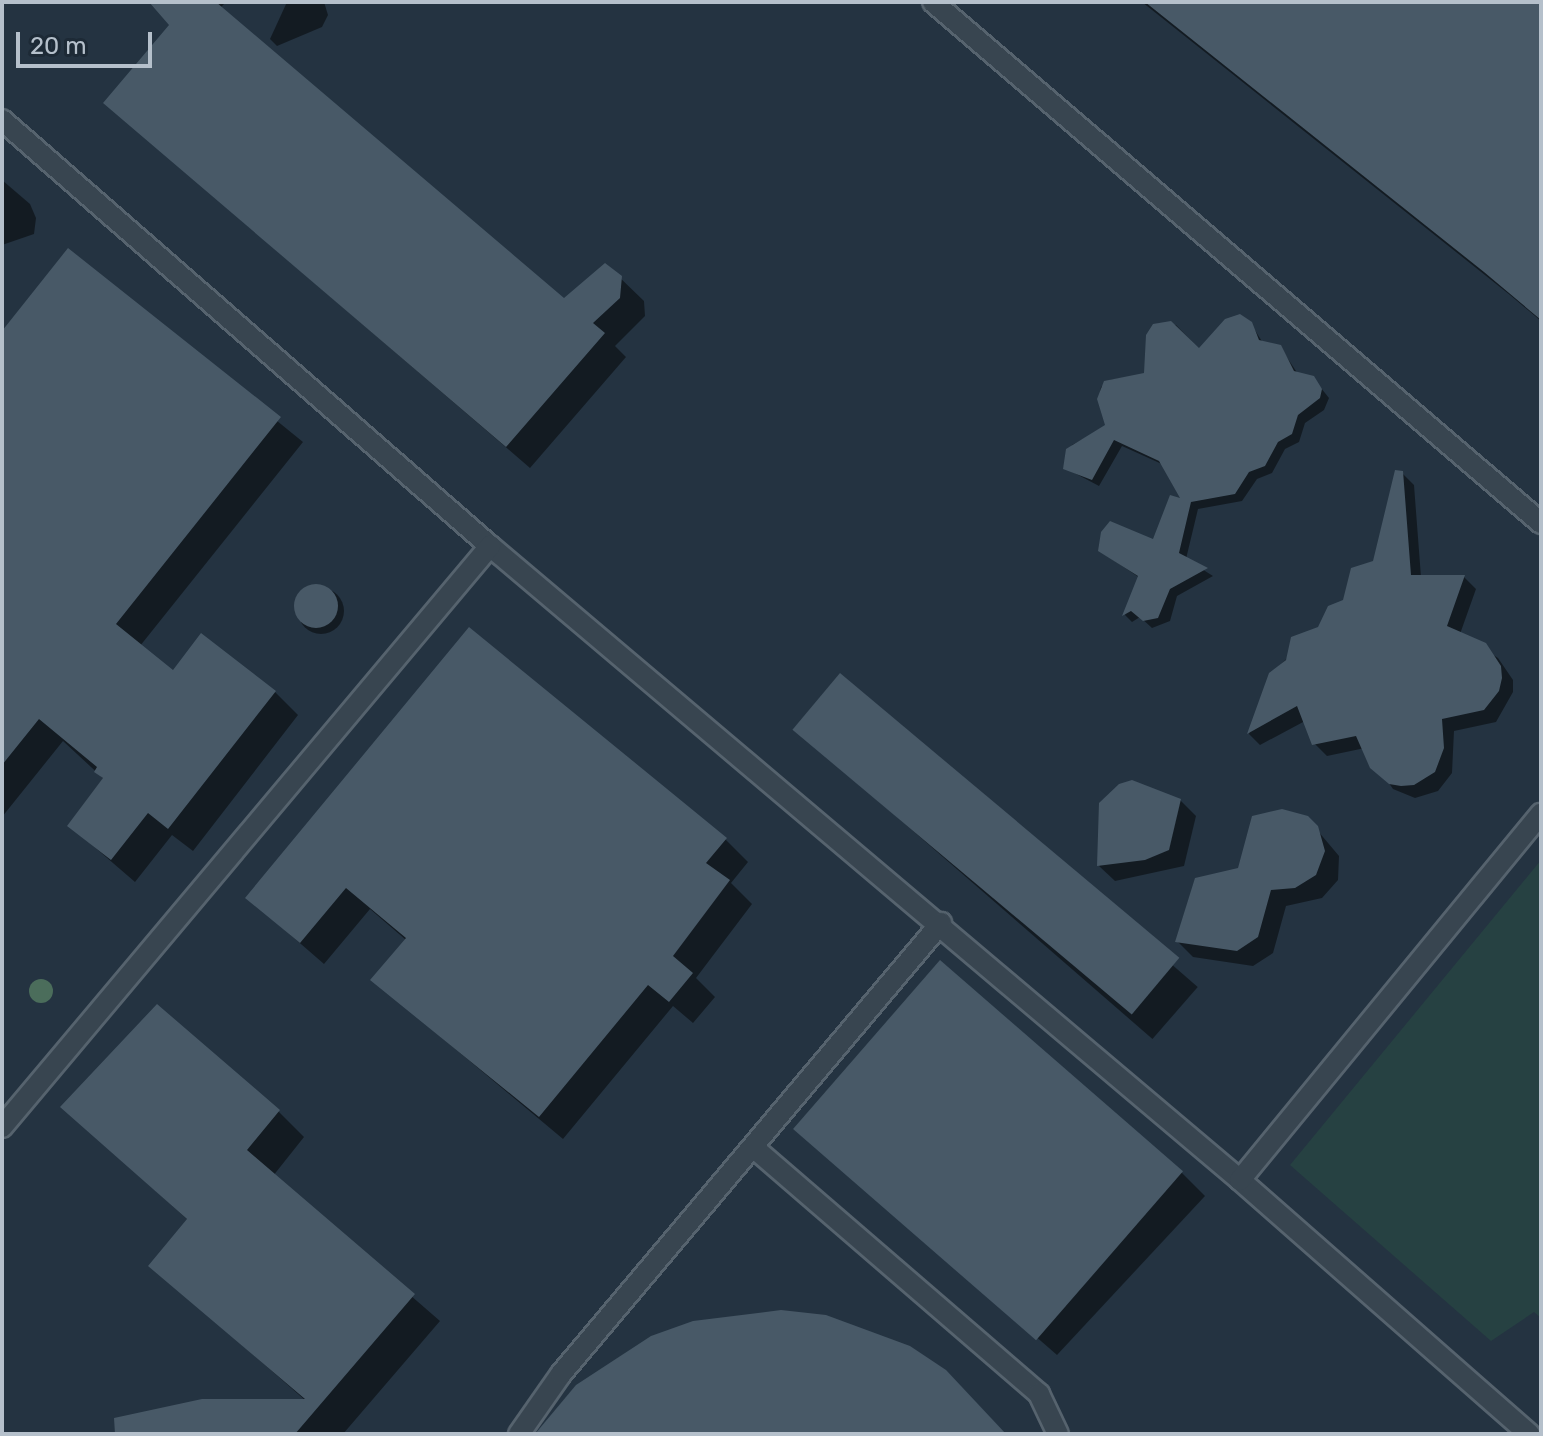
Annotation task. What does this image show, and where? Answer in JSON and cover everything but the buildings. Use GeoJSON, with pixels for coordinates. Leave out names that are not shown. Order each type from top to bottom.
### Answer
{"type":"FeatureCollection","features":[{"type":"Feature","properties":{"kind":"lane"},"geometry":{"type":"LineString","coordinates":[[933,2],[1541,523]]}},
{"type":"Feature","properties":{"kind":"lane"},"geometry":{"type":"LineString","coordinates":[[2,120],[490,546],[941,923],[1529,1434]]}},
{"type":"Feature","properties":{"kind":"lane"},"geometry":{"type":"LineString","coordinates":[[2,1127],[490,546]]}},
{"type":"Feature","properties":{"kind":"lane"},"geometry":{"type":"LineString","coordinates":[[1240,1180],[1541,814]]}},
{"type":"Feature","properties":{"kind":"lane"},"geometry":{"type":"LineString","coordinates":[[519,1434],[561,1374],[941,923]]}},
{"type":"Feature","properties":{"kind":"lane"},"geometry":{"type":"LineString","coordinates":[[753,1147],[1039,1394],[1058,1434]]}},
{"type":"Feature","properties":{"kind":"green space"},"geometry":{"type":"Polygon","coordinates":[[[1541,860],[1541,1318],[1534,1312],[1491,1341],[1290,1165],[1541,860]]]}}]}
